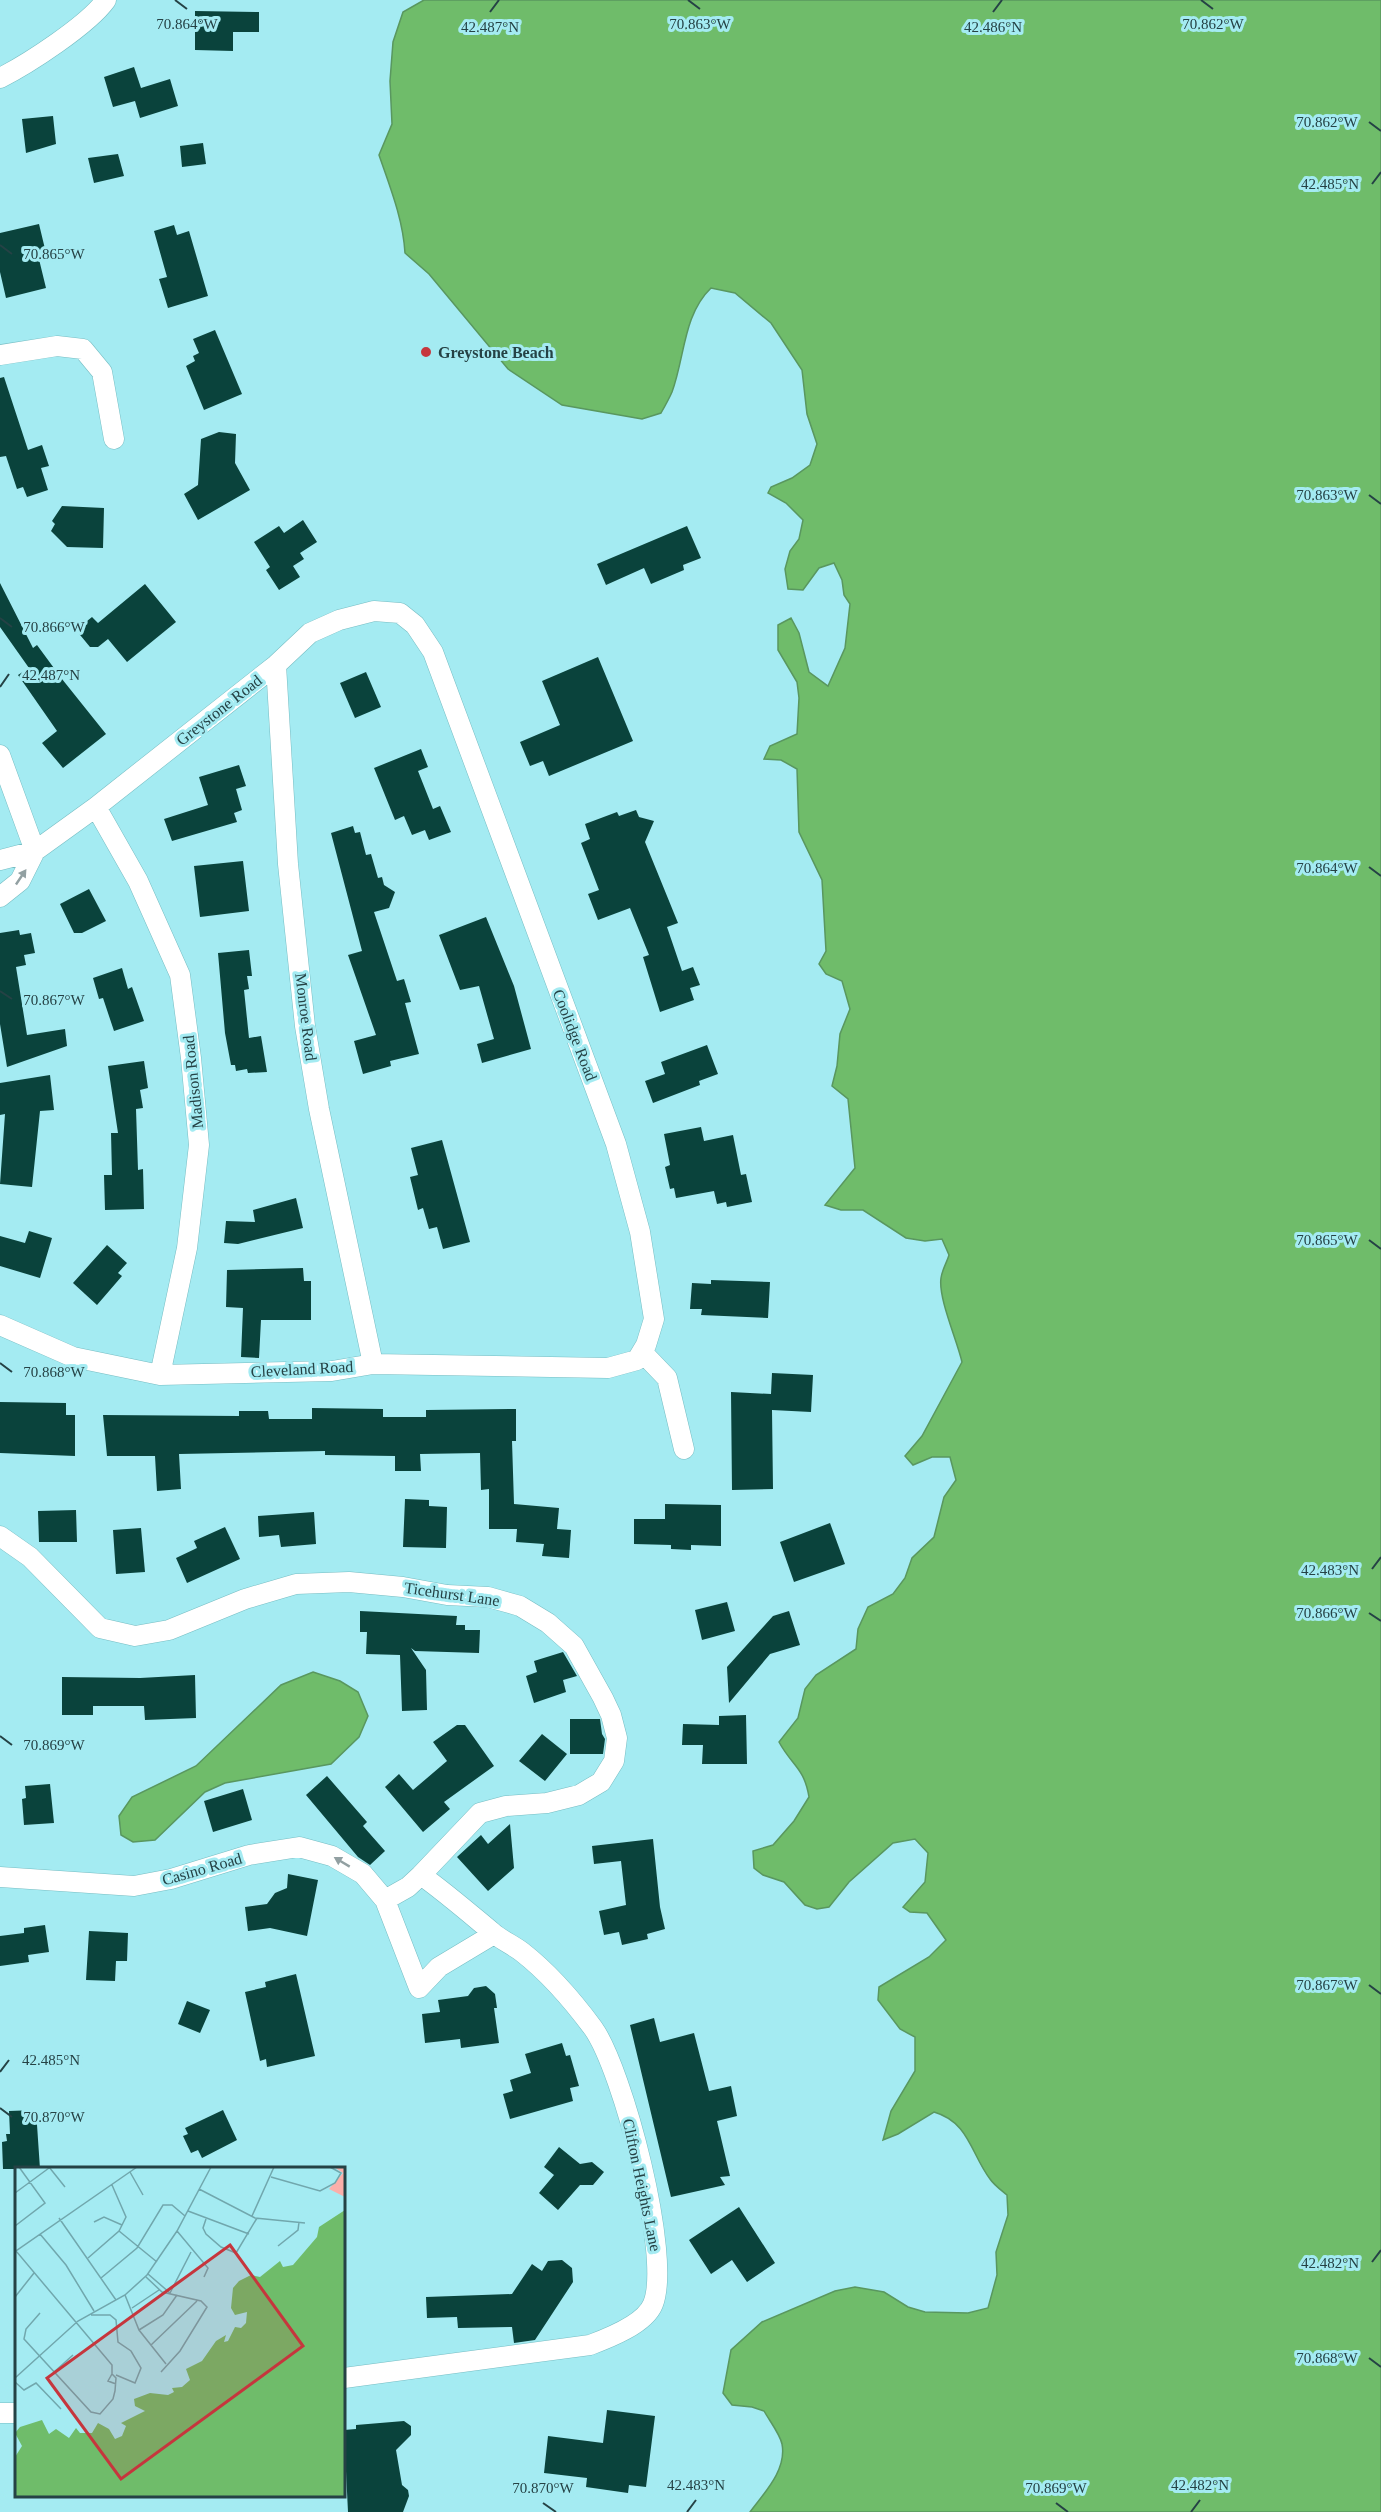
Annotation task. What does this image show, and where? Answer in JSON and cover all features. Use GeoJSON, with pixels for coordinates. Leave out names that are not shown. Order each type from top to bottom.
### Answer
{"type":"FeatureCollection","features":[{"type":"Feature","properties":{"kind":"street"},"geometry":{"type":"LineString","coordinates":[[0,78],[15,71],[79,26],[98,11],[106,0]]}},
{"type":"Feature","properties":{"kind":"street"},"geometry":{"type":"LineString","coordinates":[[0,355],[57,346],[83,349],[102,372],[114,439]]}},
{"type":"Feature","properties":{"kind":"street","name":"Greystone Road"},"geometry":{"type":"LineString","coordinates":[[0,860],[35,851],[96,807],[276,665],[310,633],[339,620],[374,611],[400,613],[415,626]]}},
{"type":"Feature","properties":{"kind":"street","name":"Coolidge Road"},"geometry":{"type":"LineString","coordinates":[[415,626],[433,652],[616,1144],[640,1232],[654,1319],[642,1352]]}},
{"type":"Feature","properties":{"kind":"street","name":"Monroe Road"},"geometry":{"type":"LineString","coordinates":[[276,665],[288,864],[305,1026],[323,1130],[373,1364]]}},
{"type":"Feature","properties":{"kind":"street"},"geometry":{"type":"LineString","coordinates":[[0,755],[35,851]]}},
{"type":"Feature","properties":{"kind":"street","name":"Madison Road"},"geometry":{"type":"LineString","coordinates":[[96,807],[138,881],[180,975],[191,1058],[199,1145],[187,1248],[160,1375]]}},
{"type":"Feature","properties":{"kind":"street","name":"Greystone Road"},"geometry":{"type":"LineString","coordinates":[[0,897],[20,881],[35,851]]}},
{"type":"Feature","properties":{"kind":"street","name":"Cleveland Road"},"geometry":{"type":"LineString","coordinates":[[0,1325],[74,1357],[160,1375],[332,1371],[373,1364],[608,1368],[637,1360],[642,1352]]}},
{"type":"Feature","properties":{"kind":"street"},"geometry":{"type":"LineString","coordinates":[[642,1352],[667,1378],[684,1449]]}},
{"type":"Feature","properties":{"kind":"street","name":"Ticehurst Lane"},"geometry":{"type":"LineString","coordinates":[[0,1536],[30,1557],[100,1628],[135,1636],[170,1630],[245,1599],[296,1584],[349,1582],[403,1587],[447,1595],[488,1597],[520,1606],[548,1623],[574,1646],[591,1673],[611,1715],[616,1738],[614,1761],[601,1782],[579,1795],[547,1803],[506,1806],[480,1813],[421,1875]]}},
{"type":"Feature","properties":{"kind":"street","name":"Casino Road"},"geometry":{"type":"LineString","coordinates":[[0,1877],[134,1886],[171,1879],[249,1855],[299,1847],[332,1856],[363,1874],[386,1900],[419,1988],[439,1967],[494,1934]]}},
{"type":"Feature","properties":{"kind":"street"},"geometry":{"type":"LineString","coordinates":[[386,1900],[408,1887],[421,1875],[450,1896],[494,1934]]}},
{"type":"Feature","properties":{"kind":"street","name":"Clifton Heights Lane"},"geometry":{"type":"LineString","coordinates":[[345,2378],[590,2345],[628,2330],[653,2305],[659,2274],[654,2230],[633,2133],[610,2061],[595,2030],[557,1984],[522,1952],[494,1934]]}},
{"type":"Feature","properties":{"kind":"shaded area"},"geometry":{"type":"Polygon","coordinates":[[[424,0],[1381,0],[1381,2512],[750,2512],[778,2472],[783,2454],[782,2444],[764,2411],[732,2405],[723,2393],[731,2350],[762,2322],[835,2291],[855,2287],[884,2292],[908,2307],[925,2312],[968,2313],[988,2308],[997,2275],[996,2252],[1008,2215],[1007,2195],[990,2179],[962,2131],[946,2117],[934,2112],[898,2134],[883,2140],[891,2111],[915,2071],[915,2037],[900,2029],[878,2000],[879,1987],[929,1957],[946,1940],[927,1913],[910,1912],[903,1907],[925,1882],[928,1853],[915,1839],[893,1843],[849,1882],[829,1907],[817,1909],[805,1905],[784,1882],[763,1875],[754,1868],[753,1851],[773,1845],[794,1821],[809,1797],[801,1773],[779,1742],[798,1718],[805,1689],[816,1675],[856,1649],[858,1629],[868,1607],[893,1594],[905,1578],[912,1558],[934,1537],[944,1497],[956,1480],[950,1457],[932,1457],[913,1465],[905,1456],[922,1436],[962,1362],[942,1296],[942,1275],[949,1255],[942,1239],[925,1241],[906,1238],[863,1210],[841,1210],[825,1205],[855,1168],[848,1099],[832,1086],[837,1066],[840,1034],[850,1009],[842,981],[826,974],[819,964],[826,951],[822,880],[799,832],[797,769],[781,760],[764,759],[770,746],[797,734],[799,698],[797,682],[778,650],[778,625],[791,618],[799,633],[809,672],[828,686],[845,648],[850,604],[844,595],[842,580],[834,563],[819,568],[803,590],[788,589],[785,569],[790,551],[799,539],[803,520],[786,503],[768,493],[771,487],[792,478],[810,465],[817,444],[807,414],[802,370],[771,323],[735,293],[711,288],[695,311],[672,392],[661,413],[642,419],[562,405],[508,369],[429,274],[405,253],[399,215],[379,155],[392,124],[390,81],[393,42],[403,12],[424,0]]]}},
{"type":"Feature","properties":{"kind":"shaded area"},"geometry":{"type":"Polygon","coordinates":[[[313,1672],[340,1681],[358,1692],[368,1716],[359,1737],[331,1764],[225,1783],[205,1792],[155,1840],[133,1842],[121,1835],[119,1816],[132,1797],[196,1766],[281,1685],[313,1672]]]}},
{"type":"Feature","properties":{"kind":"building"},"geometry":{"type":"Polygon","coordinates":[[[195,11],[259,12],[259,32],[233,32],[233,51],[195,50],[195,11]]]}},
{"type":"Feature","properties":{"kind":"building"},"geometry":{"type":"Polygon","coordinates":[[[134,67],[141,88],[170,79],[178,106],[140,118],[135,101],[113,107],[104,77],[134,67]]]}},
{"type":"Feature","properties":{"kind":"building"},"geometry":{"type":"Polygon","coordinates":[[[53,116],[56,144],[26,153],[22,119],[53,116]]]}},
{"type":"Feature","properties":{"kind":"building"},"geometry":{"type":"Polygon","coordinates":[[[203,143],[206,164],[182,167],[180,146],[203,143]]]}},
{"type":"Feature","properties":{"kind":"building"},"geometry":{"type":"Polygon","coordinates":[[[118,154],[124,176],[94,183],[88,158],[118,154]]]}},
{"type":"Feature","properties":{"kind":"building"},"geometry":{"type":"Polygon","coordinates":[[[39,224],[45,249],[37,251],[46,288],[6,298],[0,272],[0,233],[39,224]]]}},
{"type":"Feature","properties":{"kind":"building"},"geometry":{"type":"Polygon","coordinates":[[[174,225],[177,235],[189,231],[208,296],[168,308],[159,279],[167,277],[154,231],[174,225]]]}},
{"type":"Feature","properties":{"kind":"building"},"geometry":{"type":"Polygon","coordinates":[[[215,330],[242,394],[204,410],[186,366],[195,361],[193,356],[199,353],[193,339],[215,330]]]}},
{"type":"Feature","properties":{"kind":"building"},"geometry":{"type":"Polygon","coordinates":[[[4,377],[28,450],[42,445],[49,466],[41,468],[48,490],[27,497],[23,487],[17,489],[6,456],[0,457],[0,378],[4,377]]]}},
{"type":"Feature","properties":{"kind":"building"},"geometry":{"type":"Polygon","coordinates":[[[219,432],[236,434],[235,463],[250,490],[198,520],[184,494],[198,485],[201,439],[219,432]]]}},
{"type":"Feature","properties":{"kind":"building"},"geometry":{"type":"Polygon","coordinates":[[[62,506],[104,508],[103,548],[67,547],[51,531],[55,524],[52,521],[62,506]]]}},
{"type":"Feature","properties":{"kind":"building"},"geometry":{"type":"Polygon","coordinates":[[[303,520],[317,542],[300,553],[304,559],[293,566],[300,577],[279,590],[266,570],[270,567],[254,542],[279,526],[284,533],[303,520]]]}},
{"type":"Feature","properties":{"kind":"building"},"geometry":{"type":"Polygon","coordinates":[[[687,526],[701,558],[683,565],[684,570],[651,584],[644,568],[606,585],[597,564],[687,526]]]}},
{"type":"Feature","properties":{"kind":"building"},"geometry":{"type":"Polygon","coordinates":[[[0,583],[33,648],[37,645],[106,734],[63,768],[42,743],[57,731],[18,675],[29,668],[0,627],[0,583]]]}},
{"type":"Feature","properties":{"kind":"building"},"geometry":{"type":"Polygon","coordinates":[[[145,584],[176,622],[127,662],[108,639],[98,647],[90,647],[76,630],[92,617],[98,623],[145,584]]]}},
{"type":"Feature","properties":{"kind":"building"},"geometry":{"type":"Polygon","coordinates":[[[598,657],[633,741],[549,776],[543,761],[530,766],[520,742],[560,725],[542,681],[598,657]]]}},
{"type":"Feature","properties":{"kind":"building"},"geometry":{"type":"Polygon","coordinates":[[[366,672],[381,707],[355,718],[340,683],[366,672]]]}},
{"type":"Feature","properties":{"kind":"building"},"geometry":{"type":"Polygon","coordinates":[[[421,749],[428,767],[418,771],[433,809],[440,806],[451,832],[429,840],[425,830],[412,835],[404,816],[395,820],[374,768],[421,749]]]}},
{"type":"Feature","properties":{"kind":"building"},"geometry":{"type":"Polygon","coordinates":[[[239,765],[246,786],[236,789],[242,810],[234,813],[237,822],[172,841],[164,819],[208,805],[199,777],[239,765]]]}},
{"type":"Feature","properties":{"kind":"building"},"geometry":{"type":"Polygon","coordinates":[[[636,810],[639,817],[654,821],[645,842],[678,923],[667,927],[682,971],[693,967],[700,985],[690,988],[694,1000],[660,1012],[643,957],[649,955],[630,908],[598,920],[588,894],[599,890],[581,843],[590,839],[585,824],[617,812],[619,816],[636,810]]]}},
{"type":"Feature","properties":{"kind":"building"},"geometry":{"type":"Polygon","coordinates":[[[353,826],[355,833],[360,832],[366,855],[371,854],[378,878],[382,877],[384,885],[395,892],[389,908],[374,912],[397,981],[404,979],[411,1002],[405,1003],[419,1054],[390,1061],[391,1066],[363,1074],[354,1041],[376,1035],[348,955],[362,951],[331,833],[353,826]]]}},
{"type":"Feature","properties":{"kind":"building"},"geometry":{"type":"Polygon","coordinates":[[[243,861],[249,911],[200,917],[194,866],[243,861]]]}},
{"type":"Feature","properties":{"kind":"building"},"geometry":{"type":"Polygon","coordinates":[[[89,889],[106,921],[82,933],[74,933],[60,904],[89,889]]]}},
{"type":"Feature","properties":{"kind":"building"},"geometry":{"type":"Polygon","coordinates":[[[486,917],[514,986],[531,1049],[482,1063],[477,1044],[494,1039],[479,986],[460,990],[439,935],[486,917]]]}},
{"type":"Feature","properties":{"kind":"building"},"geometry":{"type":"Polygon","coordinates":[[[19,930],[20,935],[31,933],[35,953],[24,955],[26,965],[16,967],[27,1035],[65,1029],[67,1046],[7,1067],[0,1024],[0,933],[19,930]]]}},
{"type":"Feature","properties":{"kind":"building"},"geometry":{"type":"Polygon","coordinates":[[[249,950],[252,976],[247,976],[249,989],[244,990],[249,1038],[261,1036],[267,1072],[248,1073],[247,1069],[236,1071],[235,1065],[231,1065],[225,1033],[218,953],[249,950]]]}},
{"type":"Feature","properties":{"kind":"building"},"geometry":{"type":"Polygon","coordinates":[[[122,968],[128,989],[132,987],[144,1021],[114,1031],[103,998],[99,999],[93,978],[122,968]]]}},
{"type":"Feature","properties":{"kind":"building"},"geometry":{"type":"Polygon","coordinates":[[[707,1045],[718,1074],[699,1081],[700,1085],[653,1103],[645,1081],[665,1074],[661,1062],[707,1045]]]}},
{"type":"Feature","properties":{"kind":"building"},"geometry":{"type":"Polygon","coordinates":[[[144,1061],[148,1088],[140,1090],[143,1108],[136,1109],[138,1170],[143,1169],[144,1209],[105,1210],[104,1175],[112,1175],[111,1133],[118,1133],[108,1066],[144,1061]]]}},
{"type":"Feature","properties":{"kind":"building"},"geometry":{"type":"Polygon","coordinates":[[[50,1075],[54,1110],[40,1111],[32,1187],[0,1184],[5,1114],[0,1115],[0,1083],[50,1075]]]}},
{"type":"Feature","properties":{"kind":"building"},"geometry":{"type":"Polygon","coordinates":[[[701,1127],[704,1141],[733,1135],[741,1175],[746,1174],[752,1202],[727,1207],[726,1202],[717,1204],[714,1191],[676,1198],[674,1188],[670,1189],[665,1167],[670,1165],[664,1134],[701,1127]]]}},
{"type":"Feature","properties":{"kind":"building"},"geometry":{"type":"Polygon","coordinates":[[[442,1140],[470,1242],[443,1249],[437,1227],[429,1229],[423,1208],[418,1210],[410,1177],[418,1175],[411,1148],[442,1140]]]}},
{"type":"Feature","properties":{"kind":"building"},"geometry":{"type":"Polygon","coordinates":[[[296,1198],[303,1228],[238,1244],[224,1243],[226,1221],[255,1222],[253,1210],[296,1198]]]}},
{"type":"Feature","properties":{"kind":"building"},"geometry":{"type":"Polygon","coordinates":[[[29,1231],[52,1238],[40,1278],[0,1266],[0,1236],[25,1243],[29,1231]]]}},
{"type":"Feature","properties":{"kind":"building"},"geometry":{"type":"Polygon","coordinates":[[[107,1245],[127,1263],[118,1273],[122,1276],[97,1305],[73,1283],[107,1245]]]}},
{"type":"Feature","properties":{"kind":"building"},"geometry":{"type":"Polygon","coordinates":[[[303,1268],[304,1281],[311,1281],[311,1320],[261,1320],[259,1358],[241,1357],[243,1308],[226,1307],[227,1270],[303,1268]]]}},
{"type":"Feature","properties":{"kind":"building"},"geometry":{"type":"Polygon","coordinates":[[[711,1280],[770,1282],[768,1318],[701,1315],[702,1309],[690,1309],[692,1283],[711,1284],[711,1280]]]}},
{"type":"Feature","properties":{"kind":"building"},"geometry":{"type":"Polygon","coordinates":[[[772,1373],[813,1375],[811,1412],[772,1410],[773,1489],[732,1490],[731,1392],[771,1394],[772,1373]]]}},
{"type":"Feature","properties":{"kind":"building"},"geometry":{"type":"Polygon","coordinates":[[[0,1402],[66,1403],[66,1415],[75,1415],[75,1456],[0,1453],[0,1402]]]}},
{"type":"Feature","properties":{"kind":"building"},"geometry":{"type":"Polygon","coordinates":[[[312,1408],[383,1409],[383,1417],[426,1417],[426,1410],[516,1409],[516,1441],[512,1441],[514,1504],[559,1508],[557,1529],[571,1530],[569,1558],[542,1556],[544,1544],[516,1542],[517,1529],[489,1529],[489,1489],[481,1490],[480,1453],[420,1454],[421,1471],[395,1471],[395,1456],[325,1455],[325,1451],[179,1454],[181,1489],[157,1491],[155,1456],[107,1456],[103,1415],[239,1416],[239,1411],[268,1411],[269,1419],[312,1419],[312,1408]]]}},
{"type":"Feature","properties":{"kind":"building"},"geometry":{"type":"Polygon","coordinates":[[[405,1499],[429,1500],[429,1506],[447,1507],[446,1548],[403,1547],[405,1499]]]}},
{"type":"Feature","properties":{"kind":"building"},"geometry":{"type":"Polygon","coordinates":[[[665,1504],[721,1505],[721,1546],[691,1545],[691,1550],[671,1549],[671,1545],[634,1544],[634,1519],[665,1519],[665,1504]]]}},
{"type":"Feature","properties":{"kind":"building"},"geometry":{"type":"Polygon","coordinates":[[[76,1510],[77,1542],[39,1542],[38,1511],[76,1510]]]}},
{"type":"Feature","properties":{"kind":"building"},"geometry":{"type":"Polygon","coordinates":[[[314,1512],[316,1544],[281,1547],[279,1535],[259,1537],[258,1516],[314,1512]]]}},
{"type":"Feature","properties":{"kind":"building"},"geometry":{"type":"Polygon","coordinates":[[[830,1523],[845,1564],[794,1582],[780,1542],[830,1523]]]}},
{"type":"Feature","properties":{"kind":"building"},"geometry":{"type":"Polygon","coordinates":[[[225,1527],[240,1559],[187,1583],[176,1558],[197,1548],[194,1541],[225,1527]]]}},
{"type":"Feature","properties":{"kind":"building"},"geometry":{"type":"Polygon","coordinates":[[[141,1528],[145,1572],[116,1574],[113,1530],[141,1528]]]}},
{"type":"Feature","properties":{"kind":"building"},"geometry":{"type":"Polygon","coordinates":[[[727,1602],[735,1631],[702,1640],[695,1610],[727,1602]]]}},
{"type":"Feature","properties":{"kind":"building"},"geometry":{"type":"Polygon","coordinates":[[[360,1611],[457,1616],[456,1625],[465,1625],[465,1630],[480,1630],[479,1653],[415,1651],[411,1648],[426,1670],[427,1710],[402,1711],[400,1655],[366,1654],[367,1632],[360,1632],[360,1611]]]}},
{"type":"Feature","properties":{"kind":"building"},"geometry":{"type":"Polygon","coordinates":[[[789,1611],[800,1645],[770,1654],[729,1703],[727,1667],[773,1616],[789,1611]]]}},
{"type":"Feature","properties":{"kind":"building"},"geometry":{"type":"Polygon","coordinates":[[[563,1652],[577,1676],[563,1680],[566,1692],[534,1703],[526,1676],[537,1672],[534,1661],[563,1652]]]}},
{"type":"Feature","properties":{"kind":"building"},"geometry":{"type":"Polygon","coordinates":[[[195,1675],[196,1718],[145,1720],[144,1706],[93,1706],[93,1715],[62,1715],[62,1677],[140,1678],[195,1675]]]}},
{"type":"Feature","properties":{"kind":"building"},"geometry":{"type":"Polygon","coordinates":[[[746,1715],[747,1764],[702,1764],[703,1745],[682,1745],[683,1724],[719,1725],[719,1716],[746,1715]]]}},
{"type":"Feature","properties":{"kind":"building"},"geometry":{"type":"Polygon","coordinates":[[[570,1719],[600,1719],[605,1739],[603,1754],[570,1754],[570,1719]]]}},
{"type":"Feature","properties":{"kind":"building"},"geometry":{"type":"Polygon","coordinates":[[[457,1725],[465,1725],[494,1766],[444,1802],[450,1809],[423,1832],[385,1787],[399,1774],[413,1790],[447,1761],[433,1742],[457,1725]]]}},
{"type":"Feature","properties":{"kind":"building"},"geometry":{"type":"Polygon","coordinates":[[[542,1734],[567,1754],[545,1781],[519,1761],[542,1734]]]}},
{"type":"Feature","properties":{"kind":"building"},"geometry":{"type":"Polygon","coordinates":[[[327,1776],[367,1822],[363,1826],[385,1851],[370,1865],[358,1857],[306,1795],[327,1776]]]}},
{"type":"Feature","properties":{"kind":"building"},"geometry":{"type":"Polygon","coordinates":[[[50,1784],[54,1823],[24,1825],[22,1799],[26,1798],[25,1786],[50,1784]]]}},
{"type":"Feature","properties":{"kind":"building"},"geometry":{"type":"Polygon","coordinates":[[[243,1789],[252,1820],[213,1832],[204,1801],[243,1789]]]}},
{"type":"Feature","properties":{"kind":"building"},"geometry":{"type":"Polygon","coordinates":[[[510,1824],[514,1868],[488,1891],[457,1857],[481,1835],[488,1844],[510,1824]]]}},
{"type":"Feature","properties":{"kind":"building"},"geometry":{"type":"Polygon","coordinates":[[[653,1839],[660,1907],[665,1929],[647,1934],[648,1939],[622,1945],[619,1932],[604,1935],[599,1911],[626,1905],[621,1861],[594,1864],[592,1846],[653,1839]]]}},
{"type":"Feature","properties":{"kind":"building"},"geometry":{"type":"Polygon","coordinates":[[[288,1874],[318,1880],[307,1936],[270,1928],[248,1931],[245,1907],[267,1904],[275,1893],[287,1888],[288,1874]]]}},
{"type":"Feature","properties":{"kind":"building"},"geometry":{"type":"Polygon","coordinates":[[[45,1925],[49,1952],[28,1955],[29,1962],[0,1966],[0,1936],[24,1933],[24,1928],[45,1925]]]}},
{"type":"Feature","properties":{"kind":"building"},"geometry":{"type":"Polygon","coordinates":[[[89,1931],[128,1933],[127,1961],[116,1961],[115,1981],[86,1980],[89,1931]]]}},
{"type":"Feature","properties":{"kind":"building"},"geometry":{"type":"Polygon","coordinates":[[[296,1974],[315,2056],[267,2067],[266,2059],[260,2061],[245,1992],[266,1987],[265,1982],[296,1974]]]}},
{"type":"Feature","properties":{"kind":"building"},"geometry":{"type":"Polygon","coordinates":[[[486,1986],[495,1994],[497,2008],[494,2008],[499,2043],[461,2048],[460,2039],[425,2043],[422,2014],[440,2012],[438,2000],[468,1996],[474,1988],[486,1986]]]}},
{"type":"Feature","properties":{"kind":"building"},"geometry":{"type":"Polygon","coordinates":[[[187,2001],[210,2010],[200,2033],[178,2024],[187,2001]]]}},
{"type":"Feature","properties":{"kind":"building"},"geometry":{"type":"Polygon","coordinates":[[[654,2018],[660,2042],[694,2033],[709,2091],[731,2086],[737,2116],[717,2121],[730,2176],[720,2177],[725,2185],[671,2197],[630,2025],[654,2018]]]}},
{"type":"Feature","properties":{"kind":"building"},"geometry":{"type":"Polygon","coordinates":[[[562,2043],[566,2056],[570,2055],[579,2086],[570,2088],[573,2101],[510,2119],[503,2094],[513,2091],[510,2080],[531,2073],[525,2054],[562,2043]]]}},
{"type":"Feature","properties":{"kind":"building"},"geometry":{"type":"Polygon","coordinates":[[[36,2110],[40,2167],[3,2169],[2,2142],[7,2141],[6,2134],[10,2134],[9,2111],[36,2110]]]}},
{"type":"Feature","properties":{"kind":"building"},"geometry":{"type":"Polygon","coordinates":[[[223,2110],[237,2140],[202,2158],[198,2150],[191,2153],[183,2136],[188,2134],[185,2128],[223,2110]]]}},
{"type":"Feature","properties":{"kind":"building"},"geometry":{"type":"Polygon","coordinates":[[[559,2147],[580,2164],[592,2162],[604,2172],[593,2185],[580,2185],[558,2210],[539,2193],[554,2175],[544,2167],[559,2147]]]}},
{"type":"Feature","properties":{"kind":"building"},"geometry":{"type":"Polygon","coordinates":[[[739,2207],[775,2263],[747,2282],[732,2260],[711,2274],[689,2240],[739,2207]]]}},
{"type":"Feature","properties":{"kind":"building"},"geometry":{"type":"Polygon","coordinates":[[[562,2260],[572,2268],[573,2282],[535,2340],[514,2343],[512,2327],[458,2328],[457,2317],[427,2318],[426,2297],[512,2294],[532,2264],[542,2271],[548,2261],[562,2260]]]}},
{"type":"Feature","properties":{"kind":"building"},"geometry":{"type":"Polygon","coordinates":[[[607,2410],[655,2416],[646,2487],[629,2485],[628,2493],[586,2487],[587,2478],[544,2473],[548,2436],[603,2443],[607,2410]]]}},
{"type":"Feature","properties":{"kind":"building"},"geometry":{"type":"Polygon","coordinates":[[[404,2421],[411,2426],[411,2435],[396,2450],[402,2485],[408,2490],[409,2496],[403,2512],[348,2512],[345,2430],[356,2429],[356,2425],[404,2421]]]}},
{"type":"Feature","properties":{"kind":"place","name":"Greystone Beach"},"geometry":{"type":"Point","coordinates":[426,352]}}]}
